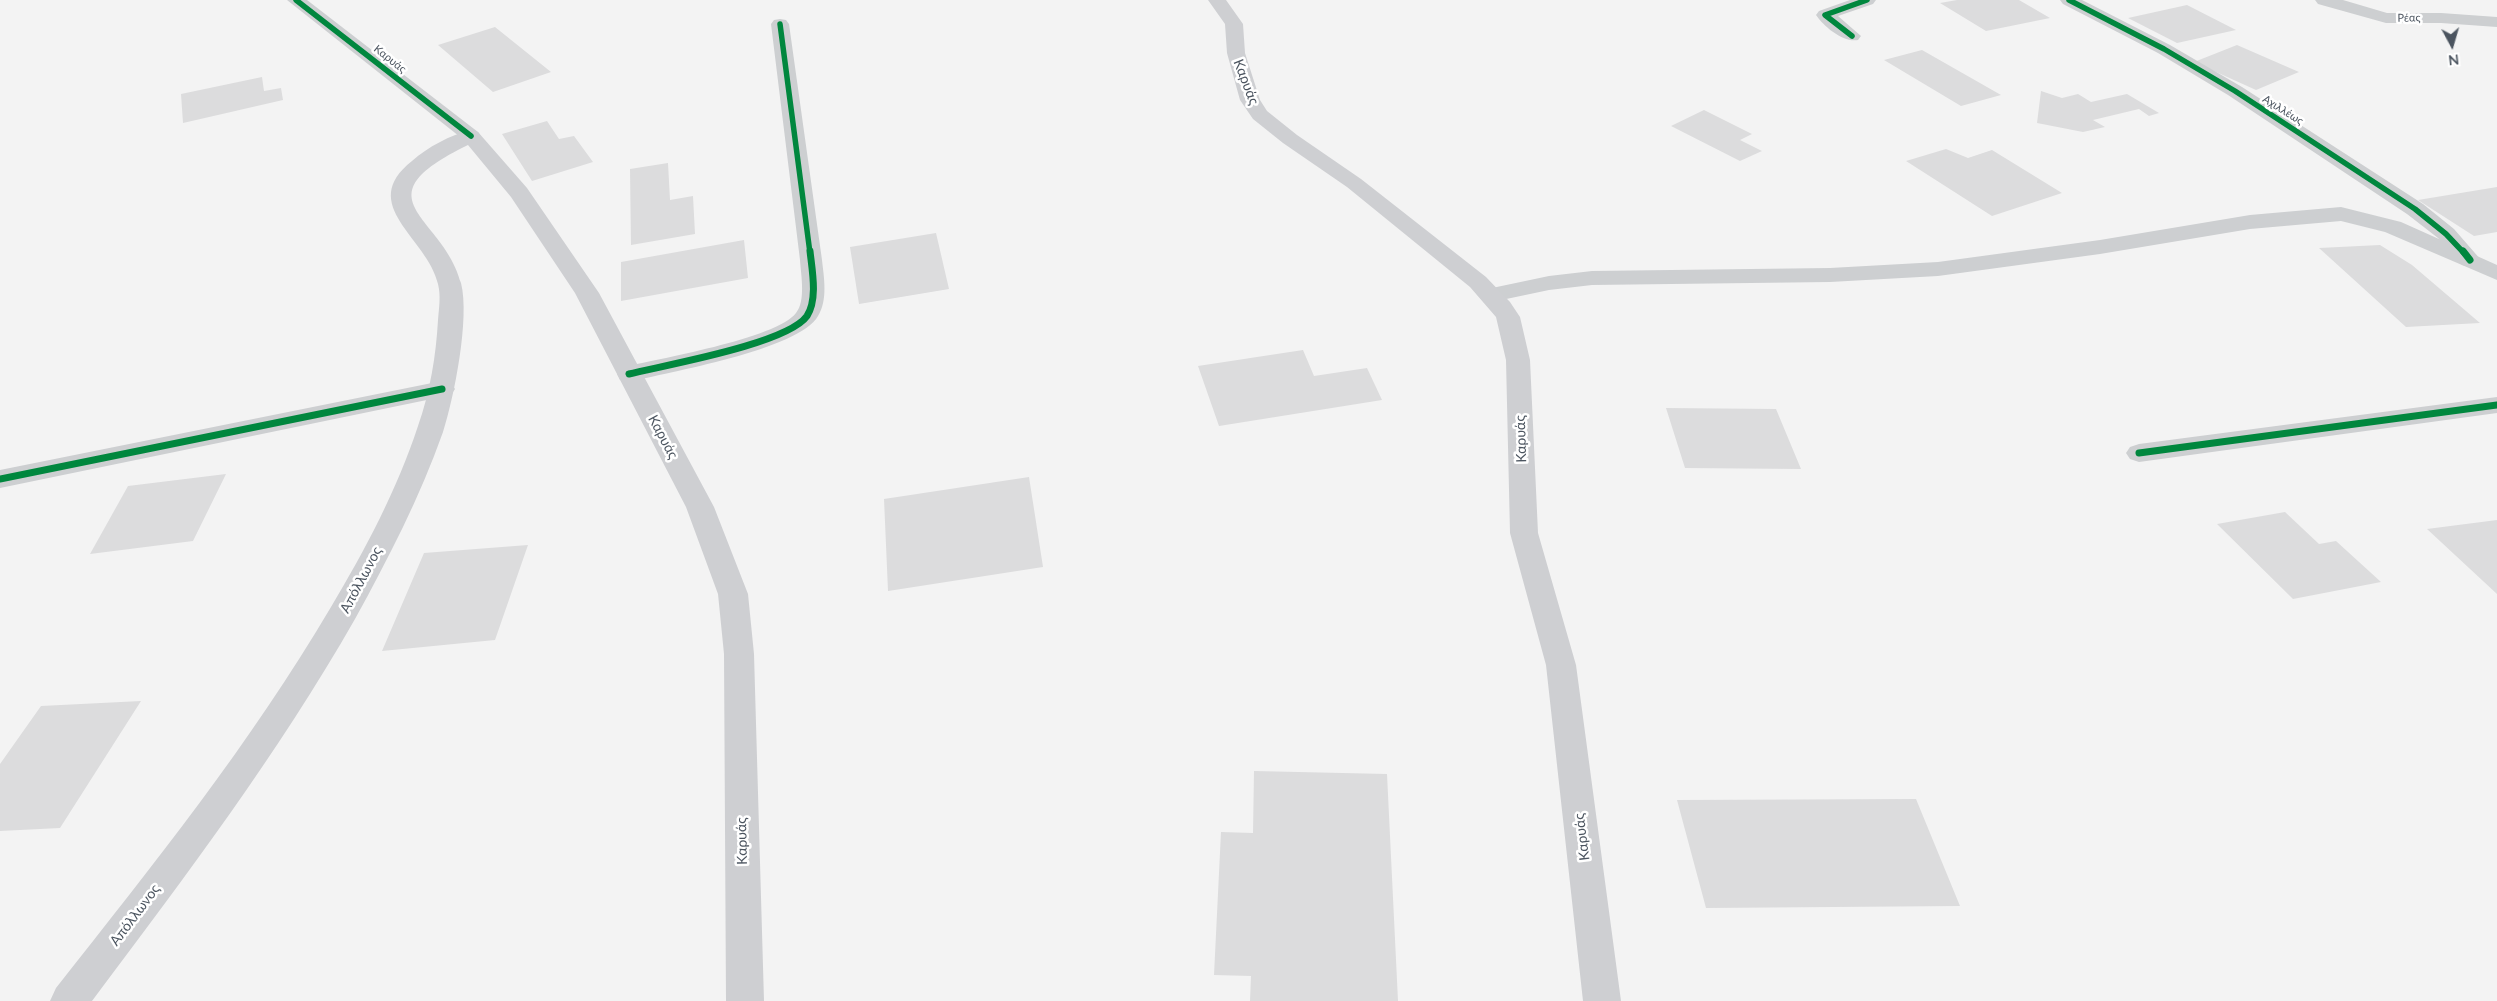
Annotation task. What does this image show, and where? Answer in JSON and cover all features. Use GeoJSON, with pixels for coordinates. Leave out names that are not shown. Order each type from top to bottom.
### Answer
{"type":"FeatureCollection","features":[{"type":"Feature","properties":{"kind":"main road","name":"Καρυάς"},"geometry":{"type":"LineString","coordinates":[[1217,0],[1234,24],[1236,53],[1250,100],[1260,115],[1290,139],[1361,188],[1492,295],[1508,316],[1518,360],[1524,533],[1561,665],[1602,1001]]}},
{"type":"Feature","properties":{"kind":"main road","name":"Καρυάς"},"geometry":{"type":"LineString","coordinates":[[471,136],[519,192],[587,293],[700,507],[733,594],[739,654],[745,1001]]}},
{"type":"Feature","properties":{"kind":"main road","name":"Απόλλωνος"},"geometry":{"type":"LineString","coordinates":[[68,1001],[240,776],[279,719],[334,630],[378,551],[413,473],[442,389],[450,342],[451,290],[444,267],[403,208],[400,192],[404,181],[418,166],[447,147],[471,136]]}},
{"type":"Feature","properties":{"kind":"street","name":"Καρυάς"},"geometry":{"type":"LineString","coordinates":[[296,0],[471,136]]}},
{"type":"Feature","properties":{"kind":"street"},"geometry":{"type":"LineString","coordinates":[[1852,36],[1825,15],[1867,0]]}},
{"type":"Feature","properties":{"kind":"street","name":"Αχιλλέως"},"geometry":{"type":"LineString","coordinates":[[2069,0],[2165,49],[2375,182],[2438,228],[2460,247],[2470,260]]}},
{"type":"Feature","properties":{"kind":"street","name":"Ρέας"},"geometry":{"type":"LineString","coordinates":[[2324,0],[2381,18],[2450,18],[2497,22]]}},
{"type":"Feature","properties":{"kind":"street"},"geometry":{"type":"LineString","coordinates":[[629,374],[776,336],[799,325],[808,312],[812,297],[811,260],[780,24]]}},
{"type":"Feature","properties":{"kind":"street"},"geometry":{"type":"LineString","coordinates":[[1492,295],[1549,283],[1592,278],[1830,276],[1938,268],[2100,247],[2250,222],[2341,214],[2379,222],[2497,273]]}},
{"type":"Feature","properties":{"kind":"street"},"geometry":{"type":"LineString","coordinates":[[0,479],[442,389]]}},
{"type":"Feature","properties":{"kind":"street"},"geometry":{"type":"LineString","coordinates":[[2139,453],[2497,406]]}},
{"type":"Feature","properties":{"kind":"building"},"geometry":{"type":"Polygon","coordinates":[[[1957,0],[2019,0],[2050,18],[1986,31],[1940,3],[1957,0]]]}},
{"type":"Feature","properties":{"kind":"building"},"geometry":{"type":"Polygon","coordinates":[[[2187,5],[2236,30],[2177,43],[2128,18],[2187,5]]]}},
{"type":"Feature","properties":{"kind":"building"},"geometry":{"type":"Polygon","coordinates":[[[495,27],[551,72],[493,92],[438,45],[495,27]]]}},
{"type":"Feature","properties":{"kind":"building"},"geometry":{"type":"Polygon","coordinates":[[[2237,45],[2299,72],[2256,90],[2194,62],[2237,45]]]}},
{"type":"Feature","properties":{"kind":"building"},"geometry":{"type":"Polygon","coordinates":[[[1922,50],[2001,95],[1961,106],[1884,60],[1922,50]]]}},
{"type":"Feature","properties":{"kind":"building"},"geometry":{"type":"Polygon","coordinates":[[[262,77],[264,91],[281,88],[283,100],[183,123],[181,94],[262,77]]]}},
{"type":"Feature","properties":{"kind":"building"},"geometry":{"type":"Polygon","coordinates":[[[2041,91],[2062,98],[2078,94],[2091,102],[2127,94],[2159,113],[2149,116],[2139,109],[2093,120],[2105,127],[2083,132],[2037,123],[2041,91]]]}},
{"type":"Feature","properties":{"kind":"building"},"geometry":{"type":"Polygon","coordinates":[[[1704,110],[1752,134],[1740,140],[1762,151],[1740,161],[1671,126],[1704,110]]]}},
{"type":"Feature","properties":{"kind":"building"},"geometry":{"type":"Polygon","coordinates":[[[547,121],[559,139],[574,136],[593,162],[532,181],[502,134],[547,121]]]}},
{"type":"Feature","properties":{"kind":"building"},"geometry":{"type":"Polygon","coordinates":[[[1946,149],[1968,158],[1992,150],[2062,193],[1992,216],[1906,161],[1946,149]]]}},
{"type":"Feature","properties":{"kind":"building"},"geometry":{"type":"Polygon","coordinates":[[[668,163],[670,200],[693,196],[695,234],[631,245],[630,169],[668,163]]]}},
{"type":"Feature","properties":{"kind":"building"},"geometry":{"type":"Polygon","coordinates":[[[2497,187],[2497,232],[2474,236],[2418,200],[2497,187]]]}},
{"type":"Feature","properties":{"kind":"building"},"geometry":{"type":"Polygon","coordinates":[[[936,233],[949,289],[859,304],[850,247],[936,233]]]}},
{"type":"Feature","properties":{"kind":"building"},"geometry":{"type":"Polygon","coordinates":[[[744,240],[748,278],[621,301],[621,262],[744,240]]]}},
{"type":"Feature","properties":{"kind":"building"},"geometry":{"type":"Polygon","coordinates":[[[2380,245],[2412,265],[2480,323],[2406,327],[2319,248],[2380,245]]]}},
{"type":"Feature","properties":{"kind":"building"},"geometry":{"type":"Polygon","coordinates":[[[1303,350],[1314,376],[1367,368],[1382,400],[1219,426],[1198,366],[1303,350]]]}},
{"type":"Feature","properties":{"kind":"building"},"geometry":{"type":"Polygon","coordinates":[[[1666,408],[1776,409],[1801,469],[1685,468],[1666,408]]]}},
{"type":"Feature","properties":{"kind":"building"},"geometry":{"type":"Polygon","coordinates":[[[226,474],[193,541],[90,554],[128,486],[226,474]]]}},
{"type":"Feature","properties":{"kind":"building"},"geometry":{"type":"Polygon","coordinates":[[[1029,477],[1043,567],[888,591],[884,499],[1029,477]]]}},
{"type":"Feature","properties":{"kind":"building"},"geometry":{"type":"Polygon","coordinates":[[[2285,512],[2319,544],[2336,541],[2381,582],[2293,599],[2217,524],[2285,512]]]}},
{"type":"Feature","properties":{"kind":"building"},"geometry":{"type":"Polygon","coordinates":[[[2497,520],[2497,594],[2427,529],[2497,520]]]}},
{"type":"Feature","properties":{"kind":"building"},"geometry":{"type":"Polygon","coordinates":[[[528,545],[495,640],[382,651],[424,553],[528,545]]]}},
{"type":"Feature","properties":{"kind":"building"},"geometry":{"type":"Polygon","coordinates":[[[141,701],[60,828],[0,831],[0,764],[41,706],[141,701]]]}},
{"type":"Feature","properties":{"kind":"building"},"geometry":{"type":"Polygon","coordinates":[[[1254,771],[1387,774],[1398,1001],[1250,1001],[1251,976],[1214,975],[1221,832],[1253,833],[1254,771]]]}},
{"type":"Feature","properties":{"kind":"building"},"geometry":{"type":"Polygon","coordinates":[[[1916,799],[1960,906],[1706,908],[1677,800],[1916,799]]]}},
{"type":"Feature","properties":{"kind":"cycle path"},"geometry":{"type":"LineString","coordinates":[[296,0],[471,136]]}},
{"type":"Feature","properties":{"kind":"cycle path"},"geometry":{"type":"LineString","coordinates":[[1852,36],[1825,15],[1867,0]]}},
{"type":"Feature","properties":{"kind":"cycle path"},"geometry":{"type":"LineString","coordinates":[[2069,0],[2164,49],[2258,106],[2415,209],[2446,234],[2470,260]]}},
{"type":"Feature","properties":{"kind":"cycle path"},"geometry":{"type":"LineString","coordinates":[[629,374],[751,344],[795,326],[806,317],[809,311],[813,289],[811,260],[780,24]]}},
{"type":"Feature","properties":{"kind":"cycle path"},"geometry":{"type":"LineString","coordinates":[[0,479],[442,389]]}},
{"type":"Feature","properties":{"kind":"cycle path"},"geometry":{"type":"LineString","coordinates":[[2139,453],[2497,405]]}}]}
